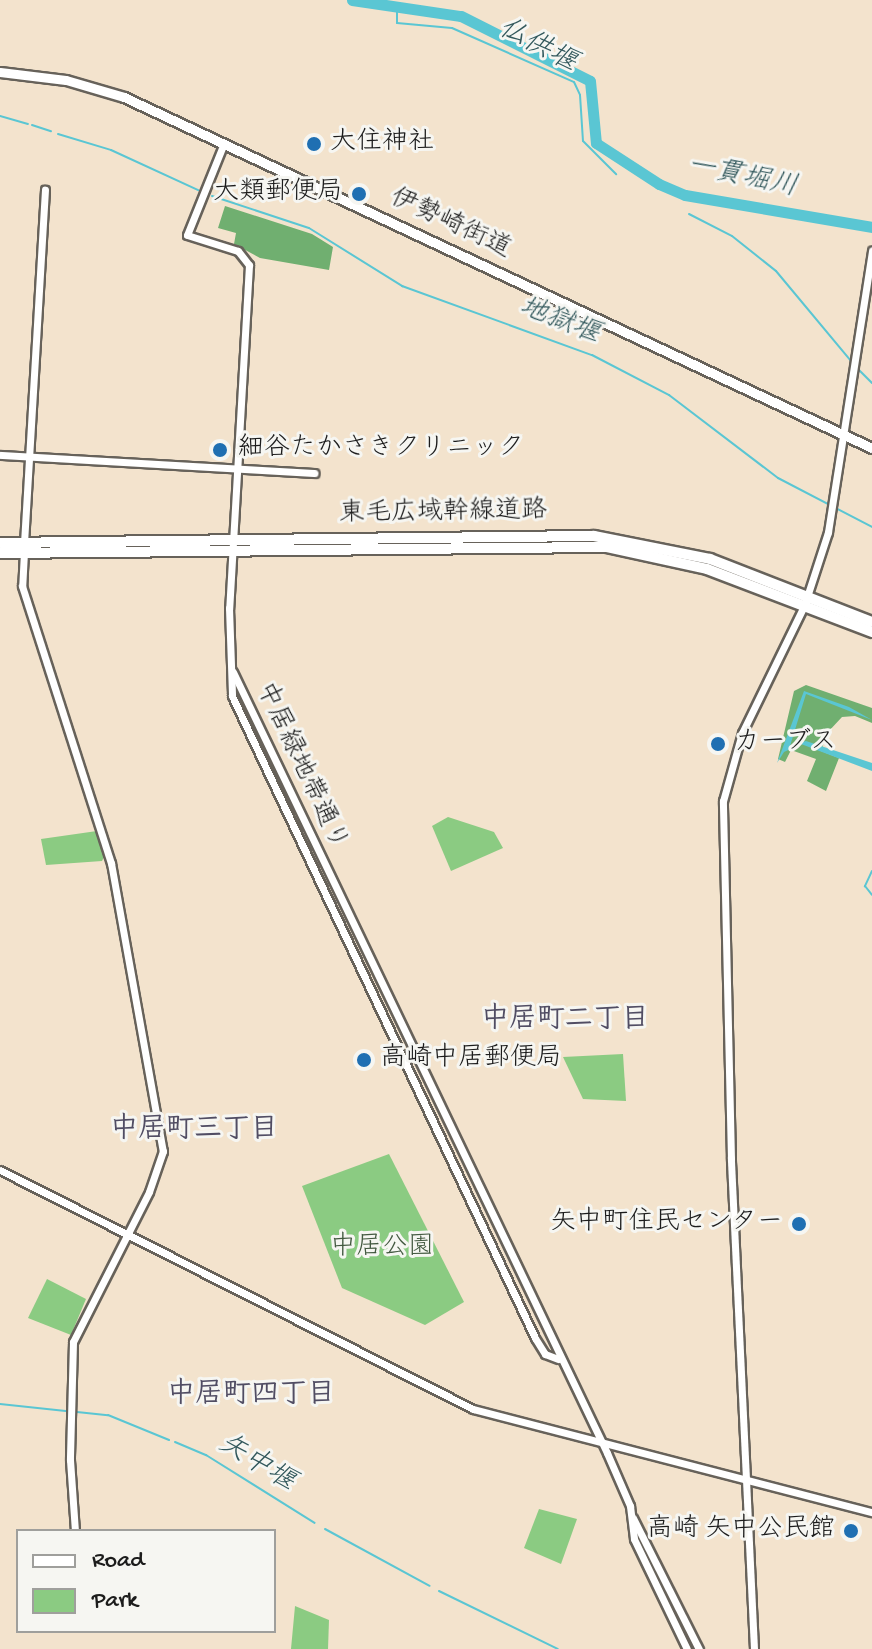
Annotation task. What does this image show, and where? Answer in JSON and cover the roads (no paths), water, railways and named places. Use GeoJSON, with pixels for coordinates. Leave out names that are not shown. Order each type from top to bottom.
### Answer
{"type":"FeatureCollection","features":[{"type":"Feature","properties":{"kind":"highway","name":"東毛広域幹線道路"},"geometry":{"type":"LineString","coordinates":[[0,543],[24,547],[594,536],[677,549],[806,601],[872,632]]}},
{"type":"Feature","properties":{"kind":"highway","name":"東毛広域幹線道路"},"geometry":{"type":"LineString","coordinates":[[0,553],[24,547]]}},
{"type":"Feature","properties":{"kind":"highway","name":"東毛広域幹線道路"},"geometry":{"type":"LineString","coordinates":[[806,601],[872,622]]}},
{"type":"Feature","properties":{"kind":"main road","name":"伊勢崎街道"},"geometry":{"type":"LineString","coordinates":[[0,72],[110,91],[872,448]]}},
{"type":"Feature","properties":{"kind":"street"},"geometry":{"type":"LineString","coordinates":[[224,143],[187,235],[238,251],[248,259],[233,544],[232,670]]}},
{"type":"Feature","properties":{"kind":"street"},"geometry":{"type":"LineString","coordinates":[[45,190],[22,586],[111,863],[163,1151],[128,1235],[73,1342],[75,1529]]}},
{"type":"Feature","properties":{"kind":"street"},"geometry":{"type":"LineString","coordinates":[[754,1649],[720,832],[739,739],[806,601],[828,532],[872,250]]}},
{"type":"Feature","properties":{"kind":"street"},"geometry":{"type":"LineString","coordinates":[[0,455],[314,473]]}},
{"type":"Feature","properties":{"kind":"street","name":"中居緑地帯通り"},"geometry":{"type":"LineString","coordinates":[[232,670],[558,1359],[601,1441],[633,1518],[699,1649]]}},
{"type":"Feature","properties":{"kind":"street","name":"中居緑地帯通り"},"geometry":{"type":"LineString","coordinates":[[232,670],[232,696],[249,739],[535,1338],[545,1354],[558,1359]]}},
{"type":"Feature","properties":{"kind":"street"},"geometry":{"type":"LineString","coordinates":[[0,1170],[473,1409],[746,1482],[872,1512]]}},
{"type":"Feature","properties":{"kind":"street","name":"中居緑地帯通り"},"geometry":{"type":"LineString","coordinates":[[633,1518],[634,1539],[687,1649]]}},
{"type":"Feature","properties":{"kind":"water"},"geometry":{"type":"Polygon","coordinates":[[[804,691],[849,707],[872,720],[806,694],[790,746],[806,741],[872,763],[872,771],[801,744],[784,752],[777,763],[804,691]]]}},
{"type":"Feature","properties":{"kind":"waterway","name":"一貫堀川"},"geometry":{"type":"LineString","coordinates":[[352,0],[461,16],[590,81],[596,143],[659,184],[685,195],[872,227]]}},
{"type":"Feature","properties":{"kind":"waterway","name":"仏供堰"},"geometry":{"type":"LineString","coordinates":[[397,8],[397,23],[452,28],[574,82],[580,95],[583,141],[616,174]]}},
{"type":"Feature","properties":{"kind":"waterway","name":"地獄堰"},"geometry":{"type":"LineString","coordinates":[[0,116],[28,124]]}},
{"type":"Feature","properties":{"kind":"waterway","name":"地獄堰"},"geometry":{"type":"LineString","coordinates":[[32,125],[51,131]]}},
{"type":"Feature","properties":{"kind":"waterway","name":"地獄堰"},"geometry":{"type":"LineString","coordinates":[[58,134],[111,150],[198,190]]}},
{"type":"Feature","properties":{"kind":"waterway","name":"地獄堰"},"geometry":{"type":"LineString","coordinates":[[212,196],[309,228],[402,286],[592,355],[669,395],[778,478],[872,527]]}},
{"type":"Feature","properties":{"kind":"waterway"},"geometry":{"type":"LineString","coordinates":[[689,214],[732,236],[776,271],[851,361]]}},
{"type":"Feature","properties":{"kind":"waterway"},"geometry":{"type":"LineString","coordinates":[[855,366],[872,383]]}},
{"type":"Feature","properties":{"kind":"waterway"},"geometry":{"type":"LineString","coordinates":[[872,871],[865,886],[872,895]]}},
{"type":"Feature","properties":{"kind":"waterway","name":"矢中堰"},"geometry":{"type":"LineString","coordinates":[[0,1404],[66,1411]]}},
{"type":"Feature","properties":{"kind":"waterway","name":"矢中堰"},"geometry":{"type":"LineString","coordinates":[[77,1412],[108,1415],[169,1440]]}},
{"type":"Feature","properties":{"kind":"waterway","name":"矢中堰"},"geometry":{"type":"LineString","coordinates":[[175,1442],[206,1455],[315,1523]]}},
{"type":"Feature","properties":{"kind":"waterway","name":"矢中堰"},"geometry":{"type":"LineString","coordinates":[[325,1529],[430,1586]]}},
{"type":"Feature","properties":{"kind":"waterway","name":"矢中堰"},"geometry":{"type":"LineString","coordinates":[[439,1591],[558,1649]]}},
{"type":"Feature","properties":{"kind":"place","name":"大住神社"},"geometry":{"type":"Point","coordinates":[314,144]}},
{"type":"Feature","properties":{"kind":"place","name":"大類郵便局"},"geometry":{"type":"Point","coordinates":[359,194]}},
{"type":"Feature","properties":{"kind":"place","name":"細谷たかさきクリニック"},"geometry":{"type":"Point","coordinates":[220,450]}},
{"type":"Feature","properties":{"kind":"place","name":"カーブス"},"geometry":{"type":"Point","coordinates":[718,744]}},
{"type":"Feature","properties":{"kind":"place","name":"高崎中居郵便局"},"geometry":{"type":"Point","coordinates":[364,1060]}},
{"type":"Feature","properties":{"kind":"place","name":"矢中町住民センター"},"geometry":{"type":"Point","coordinates":[799,1224]}},
{"type":"Feature","properties":{"kind":"place","name":"高崎 矢中公民館"},"geometry":{"type":"Point","coordinates":[851,1531]}},
{"type":"Feature","properties":{"kind":"district","name":"中居町二丁目"},"geometry":{"type":"Point","coordinates":[565,1021]}},
{"type":"Feature","properties":{"kind":"district","name":"中居町三丁目"},"geometry":{"type":"Point","coordinates":[194,1131]}},
{"type":"Feature","properties":{"kind":"district","name":"中居町四丁目"},"geometry":{"type":"Point","coordinates":[251,1396]}},
{"type":"Feature","properties":{"kind":"park label","name":"中居公園"},"geometry":{"type":"Point","coordinates":[382,1249]}}]}
